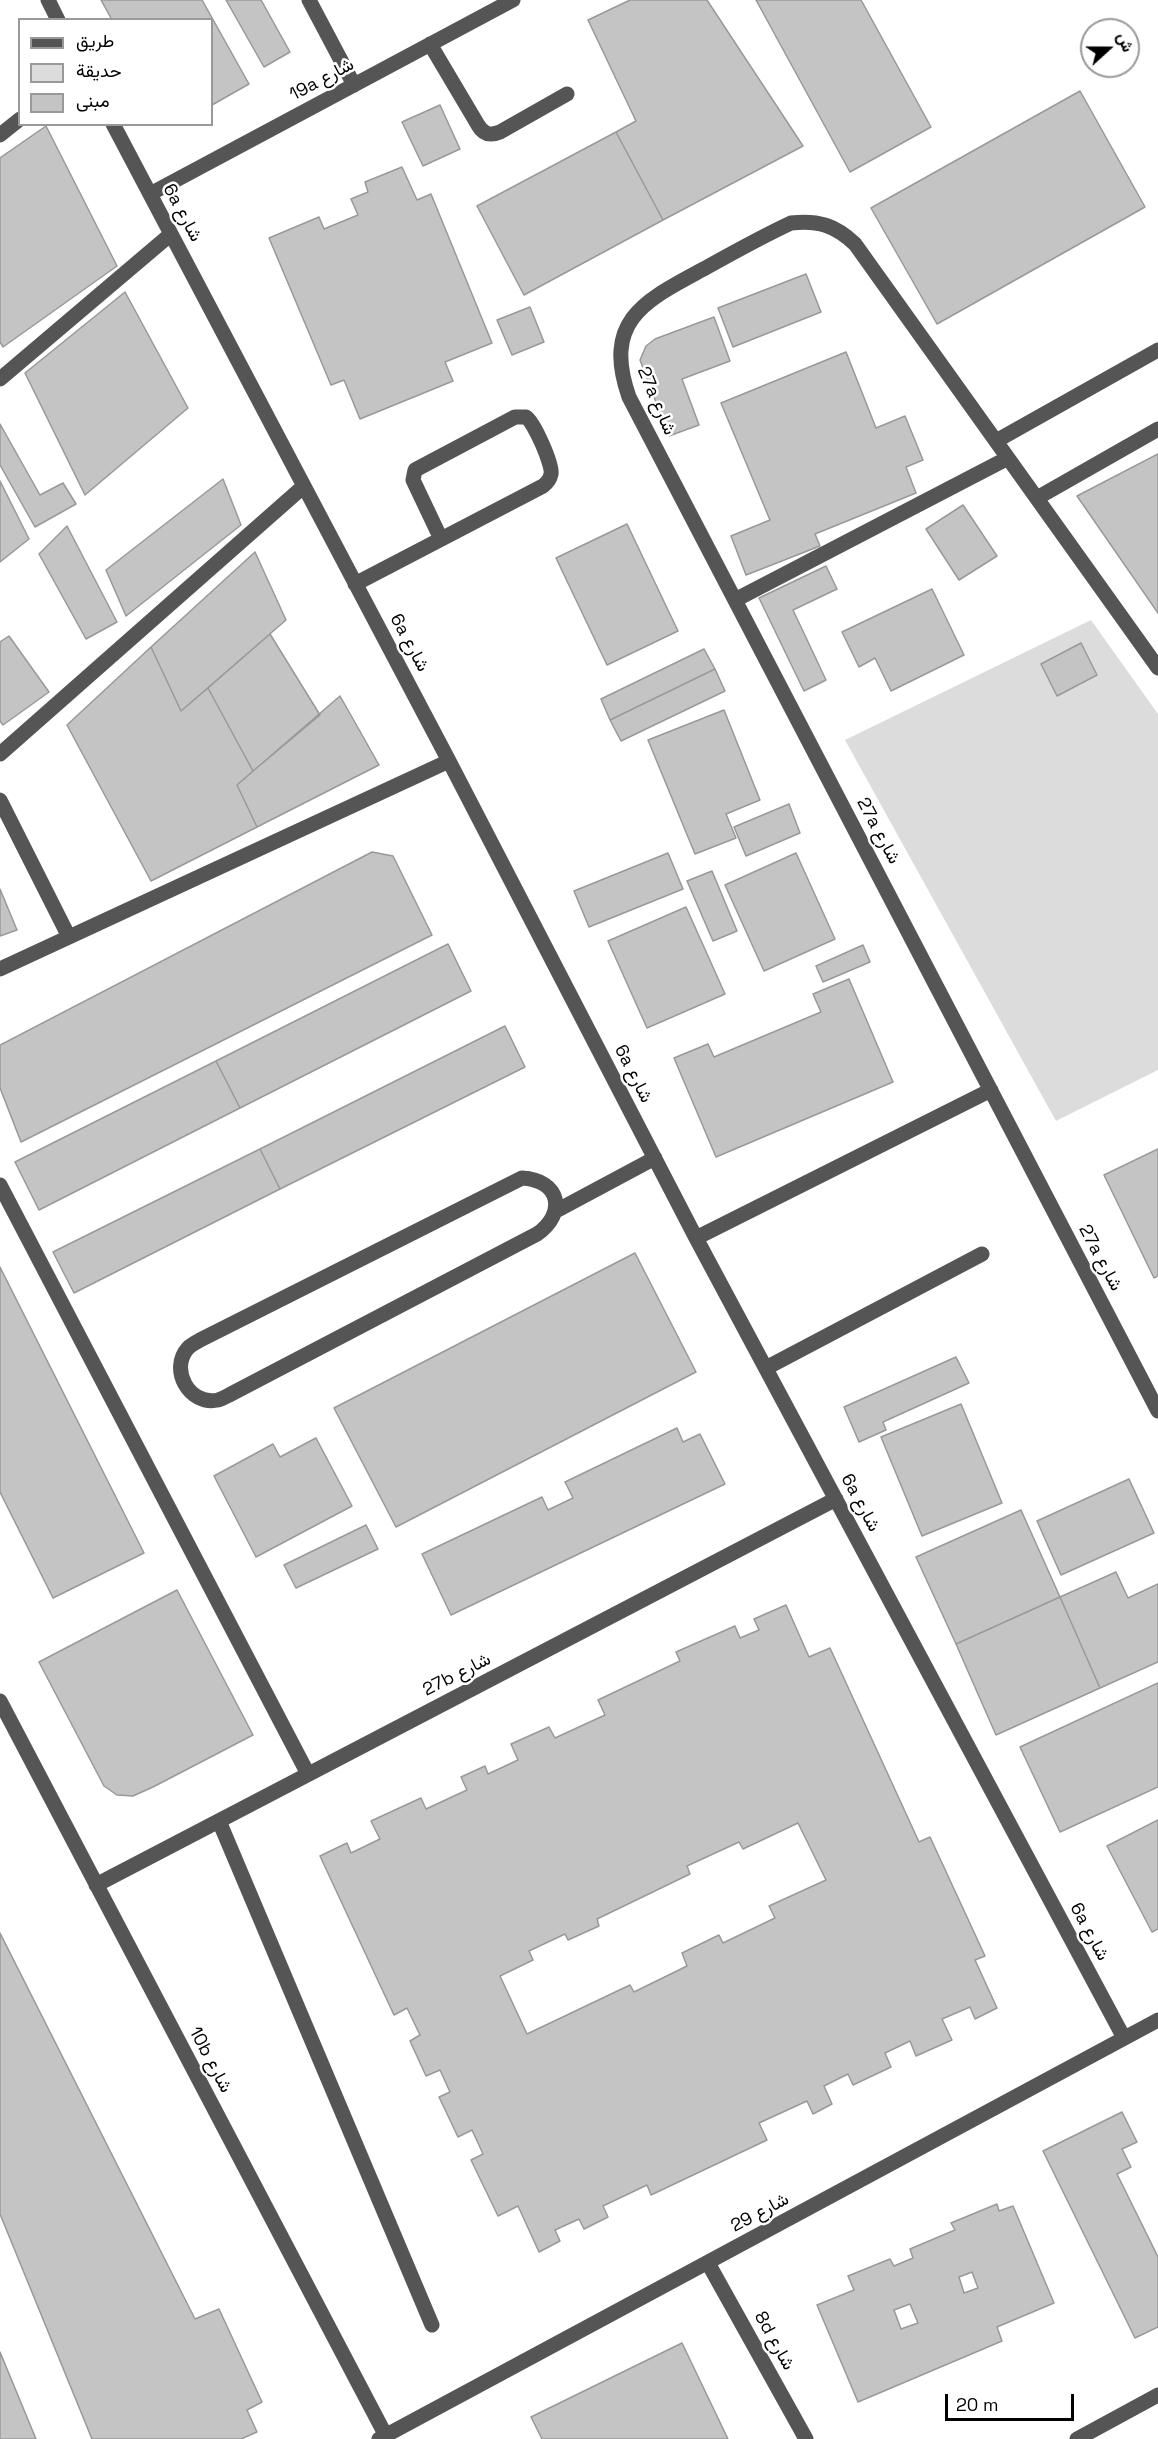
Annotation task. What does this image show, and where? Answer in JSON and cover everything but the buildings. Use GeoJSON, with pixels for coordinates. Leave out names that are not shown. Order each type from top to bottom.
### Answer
{"type":"FeatureCollection","features":[{"type":"Feature","properties":{"kind":"street"},"geometry":{"type":"LineString","coordinates":[[48,0],[57,18]]}},
{"type":"Feature","properties":{"kind":"street"},"geometry":{"type":"LineString","coordinates":[[309,0],[354,85]]}},
{"type":"Feature","properties":{"kind":"street","name":"19a شارع"},"geometry":{"type":"LineString","coordinates":[[150,194],[513,0]]}},
{"type":"Feature","properties":{"kind":"street"},"geometry":{"type":"LineString","coordinates":[[430,44],[481,131],[488,134],[500,132],[567,94]]}},
{"type":"Feature","properties":{"kind":"street"},"geometry":{"type":"LineString","coordinates":[[0,135],[18,121]]}},
{"type":"Feature","properties":{"kind":"street","name":"6a شارع"},"geometry":{"type":"LineString","coordinates":[[114,126],[449,761],[696,1238],[1124,2038]]}},
{"type":"Feature","properties":{"kind":"street","name":"27a شارع"},"geometry":{"type":"LineString","coordinates":[[1158,668],[855,244],[842,232],[826,224],[808,221],[791,223],[666,289],[644,303],[629,323],[621,347],[621,373],[629,397],[1158,1411]]}},
{"type":"Feature","properties":{"kind":"street"},"geometry":{"type":"LineString","coordinates":[[0,379],[171,234]]}},
{"type":"Feature","properties":{"kind":"street"},"geometry":{"type":"LineString","coordinates":[[996,441],[1158,350]]}},
{"type":"Feature","properties":{"kind":"street"},"geometry":{"type":"LineString","coordinates":[[356,584],[441,539],[548,482],[551,469],[533,425],[526,417],[515,417],[415,470],[413,474],[415,485],[441,539]]}},
{"type":"Feature","properties":{"kind":"street"},"geometry":{"type":"LineString","coordinates":[[1037,498],[1158,429]]}},
{"type":"Feature","properties":{"kind":"street"},"geometry":{"type":"LineString","coordinates":[[735,600],[1008,458]]}},
{"type":"Feature","properties":{"kind":"street"},"geometry":{"type":"LineString","coordinates":[[0,754],[304,486]]}},
{"type":"Feature","properties":{"kind":"street"},"geometry":{"type":"LineString","coordinates":[[0,969],[449,761]]}},
{"type":"Feature","properties":{"kind":"street"},"geometry":{"type":"LineString","coordinates":[[0,800],[69,937]]}},
{"type":"Feature","properties":{"kind":"street"},"geometry":{"type":"LineString","coordinates":[[696,1238],[991,1090]]}},
{"type":"Feature","properties":{"kind":"street"},"geometry":{"type":"LineString","coordinates":[[556,1211],[555,1198],[547,1186],[536,1179],[522,1178],[510,1183],[200,1340],[188,1349],[181,1363],[181,1378],[189,1391],[202,1399],[217,1400],[231,1394],[537,1234],[549,1225],[556,1211],[655,1158]]}},
{"type":"Feature","properties":{"kind":"street"},"geometry":{"type":"LineString","coordinates":[[0,1185],[308,1774]]}},
{"type":"Feature","properties":{"kind":"street"},"geometry":{"type":"LineString","coordinates":[[766,1368],[982,1254]]}},
{"type":"Feature","properties":{"kind":"street","name":"27b شارع"},"geometry":{"type":"LineString","coordinates":[[96,1885],[836,1499]]}},
{"type":"Feature","properties":{"kind":"street","name":"10b شارع"},"geometry":{"type":"LineString","coordinates":[[0,1701],[382,2437]]}},
{"type":"Feature","properties":{"kind":"street"},"geometry":{"type":"LineString","coordinates":[[219,1821],[432,2325]]}},
{"type":"Feature","properties":{"kind":"street","name":"شارع 29"},"geometry":{"type":"LineString","coordinates":[[382,2437],[1158,2020]]}},
{"type":"Feature","properties":{"kind":"street","name":"8d شارع"},"geometry":{"type":"LineString","coordinates":[[708,2262],[806,2439]]}},
{"type":"Feature","properties":{"kind":"street"},"geometry":{"type":"LineString","coordinates":[[1077,2439],[1158,2395]]}},
{"type":"Feature","properties":{"kind":"green space"},"geometry":{"type":"Polygon","coordinates":[[[1091,620],[1158,714],[1158,1070],[1056,1121],[845,740],[1091,620]]]}}]}
